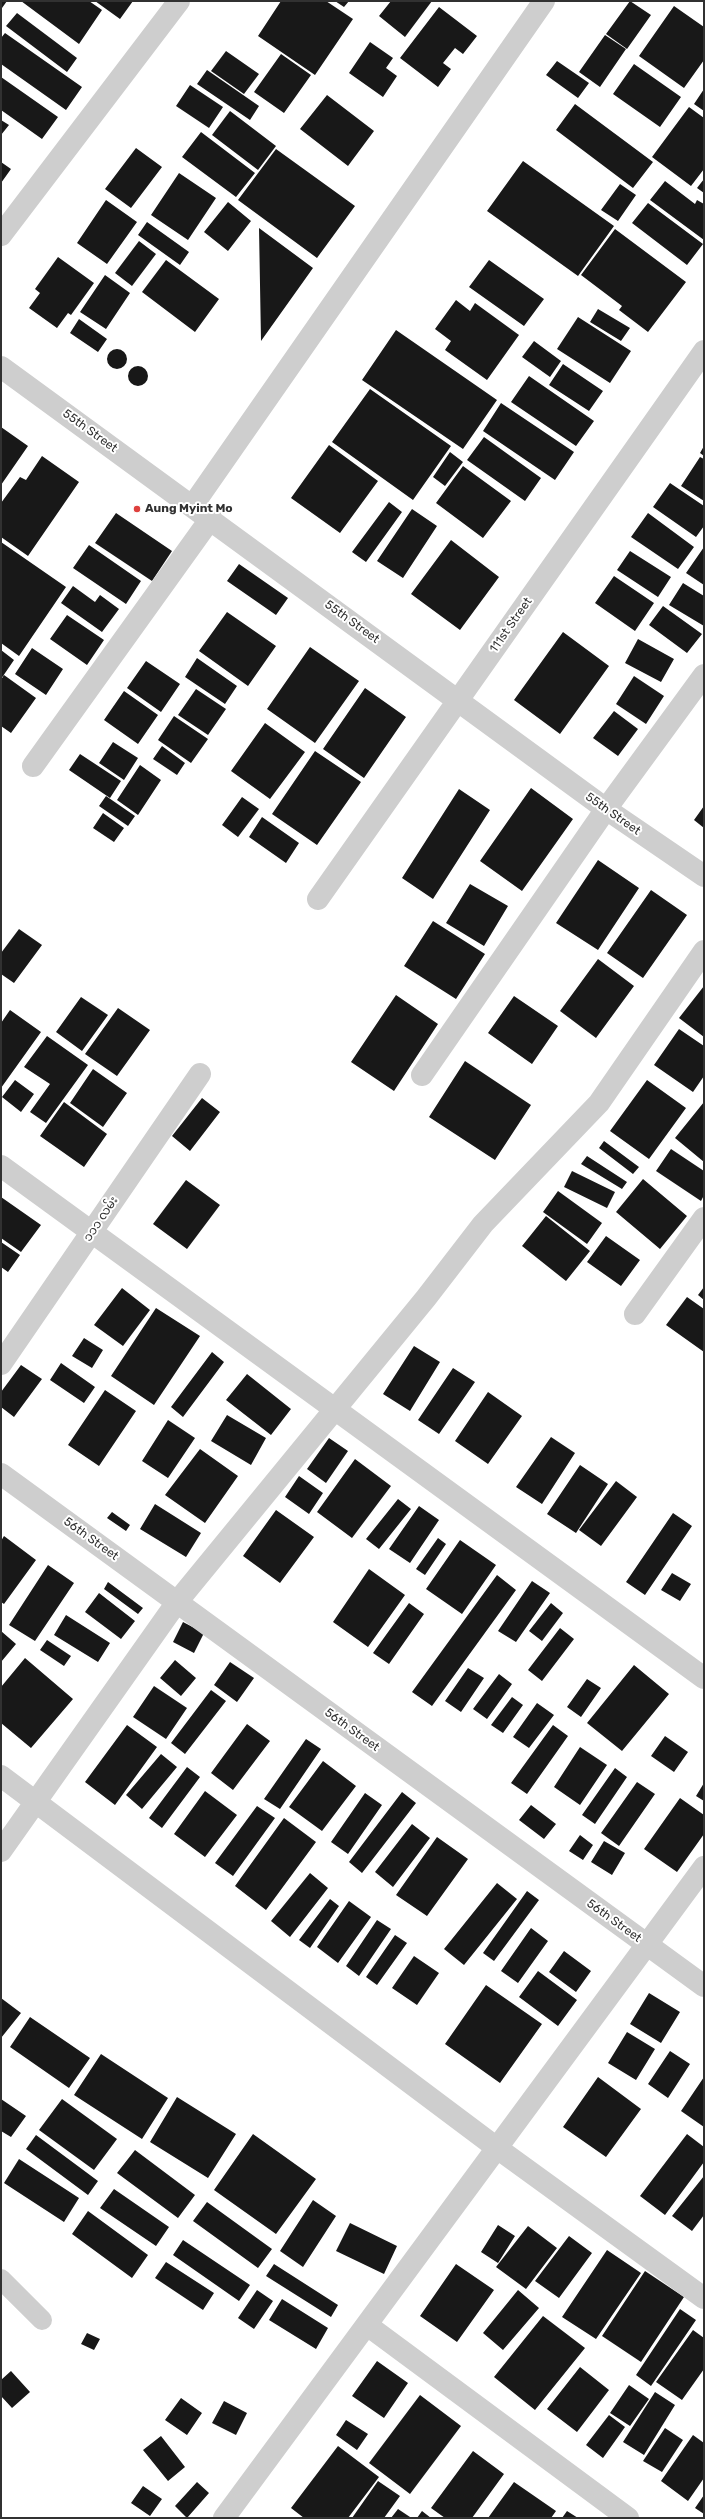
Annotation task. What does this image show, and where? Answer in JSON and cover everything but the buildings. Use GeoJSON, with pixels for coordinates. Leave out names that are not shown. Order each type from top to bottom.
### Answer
{"type":"FeatureCollection","features":[{"type":"Feature","properties":{"kind":"street"},"geometry":{"type":"LineString","coordinates":[[1,235],[179,1]]}},
{"type":"Feature","properties":{"kind":"street"},"geometry":{"type":"LineString","coordinates":[[192,505],[544,1]]}},
{"type":"Feature","properties":{"kind":"street","name":"111st Street"},"geometry":{"type":"LineString","coordinates":[[318,899],[704,351]]}},
{"type":"Feature","properties":{"kind":"street","name":"55th Street"},"geometry":{"type":"LineString","coordinates":[[1,367],[211,518],[606,809],[704,876]]}},
{"type":"Feature","properties":{"kind":"street"},"geometry":{"type":"LineString","coordinates":[[33,766],[211,518]]}},
{"type":"Feature","properties":{"kind":"street"},"geometry":{"type":"LineString","coordinates":[[422,1075],[606,809],[704,675]]}},
{"type":"Feature","properties":{"kind":"street"},"geometry":{"type":"LineString","coordinates":[[1,1851],[34,1801],[177,1602],[426,1298],[483,1224],[600,1103],[704,951]]}},
{"type":"Feature","properties":{"kind":"street","name":"၁၁၁ လမ်း"},"geometry":{"type":"LineString","coordinates":[[1,1364],[200,1074]]}},
{"type":"Feature","properties":{"kind":"street"},"geometry":{"type":"LineString","coordinates":[[1,1166],[704,1678]]}},
{"type":"Feature","properties":{"kind":"street"},"geometry":{"type":"LineString","coordinates":[[635,1314],[704,1218]]}},
{"type":"Feature","properties":{"kind":"street","name":"56th Street"},"geometry":{"type":"LineString","coordinates":[[1,1474],[704,1986]]}},
{"type":"Feature","properties":{"kind":"street"},"geometry":{"type":"LineString","coordinates":[[1,1776],[497,2148],[704,2298]]}},
{"type":"Feature","properties":{"kind":"street"},"geometry":{"type":"LineString","coordinates":[[224,2518],[704,1867]]}},
{"type":"Feature","properties":{"kind":"street"},"geometry":{"type":"LineString","coordinates":[[367,2325],[628,2518]]}},
{"type":"Feature","properties":{"kind":"lane"},"geometry":{"type":"LineString","coordinates":[[1,2279],[42,2320]]}},
{"type":"Feature","properties":{"kind":"place","name":"Aung Myint Mo"},"geometry":{"type":"Point","coordinates":[137,509]}}]}
